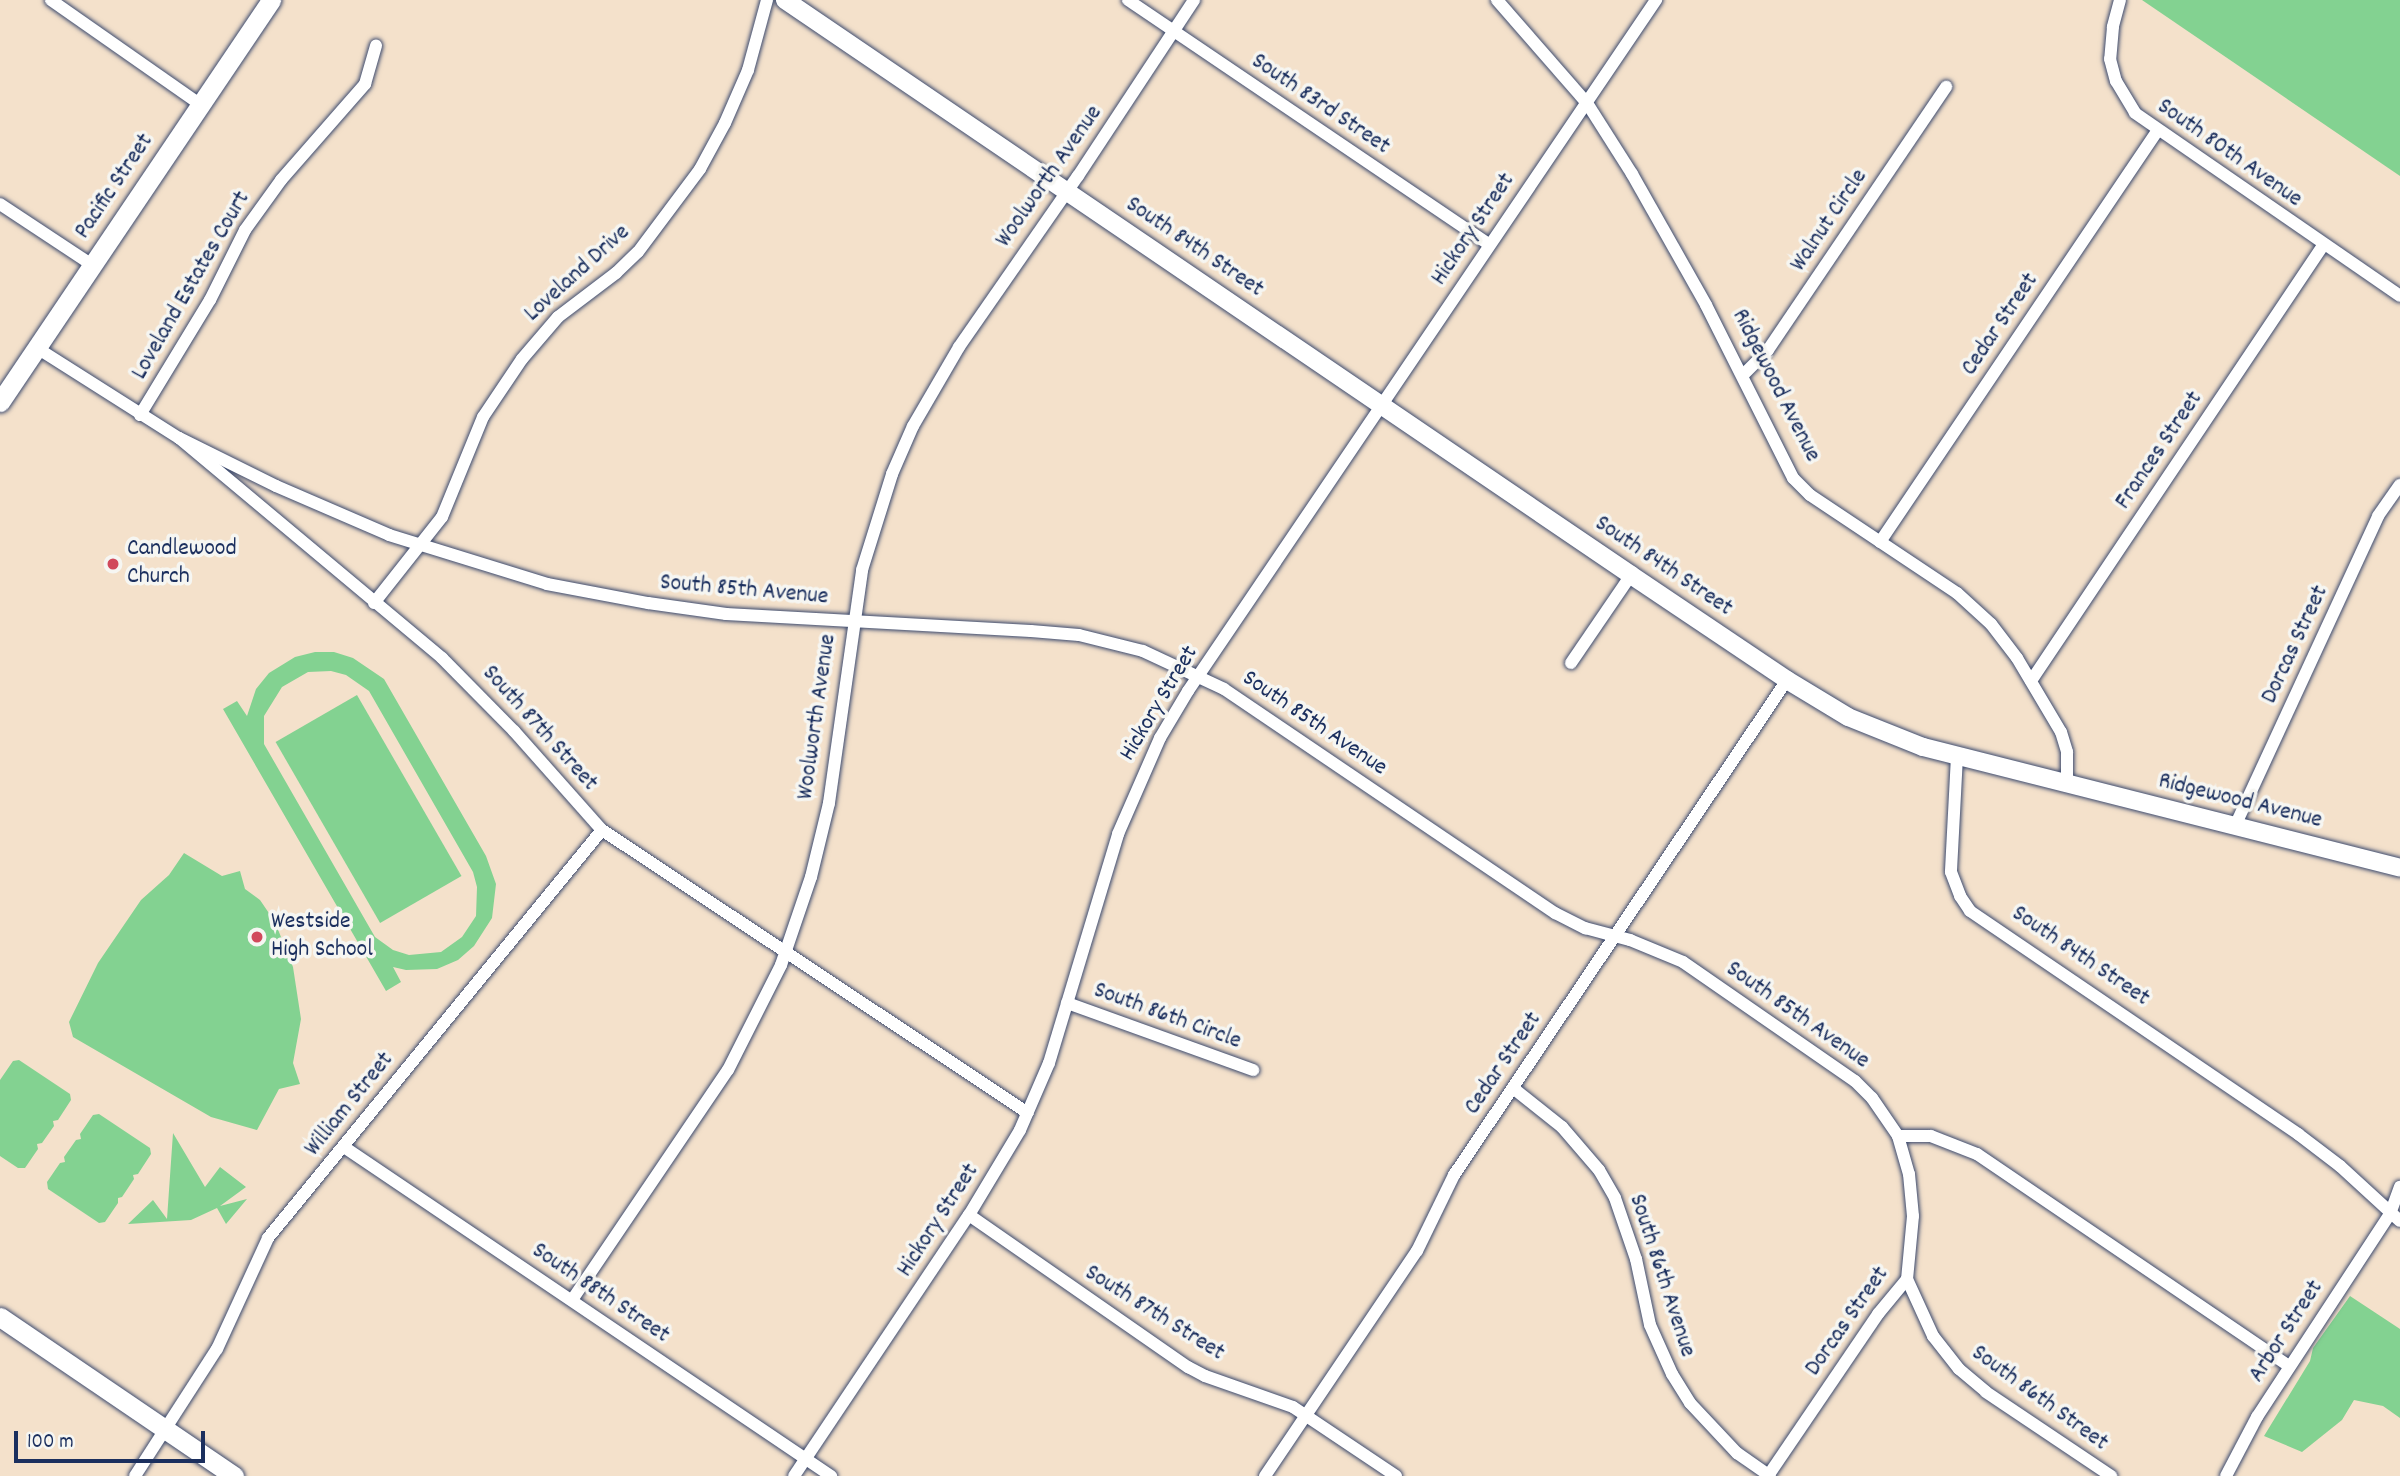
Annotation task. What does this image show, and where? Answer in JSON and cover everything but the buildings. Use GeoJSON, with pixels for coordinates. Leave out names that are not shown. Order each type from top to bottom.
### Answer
{"type":"FeatureCollection","features":[{"type":"Feature","properties":{"kind":"main road","name":"Pacific Street"},"geometry":{"type":"LineString","coordinates":[[0,402],[271,0]]}},
{"type":"Feature","properties":{"kind":"main road","name":"South 84th Street"},"geometry":{"type":"LineString","coordinates":[[785,0],[1820,702],[1874,729],[1957,756]]}},
{"type":"Feature","properties":{"kind":"main road","name":"Ridgewood Avenue"},"geometry":{"type":"LineString","coordinates":[[1957,756],[2400,868]]}},
{"type":"Feature","properties":{"kind":"main road"},"geometry":{"type":"LineString","coordinates":[[0,1317],[234,1476]]}},
{"type":"Feature","properties":{"kind":"street"},"geometry":{"type":"LineString","coordinates":[[51,0],[201,105]]}},
{"type":"Feature","properties":{"kind":"street","name":"Loveland Drive"},"geometry":{"type":"LineString","coordinates":[[374,603],[449,505],[483,417],[522,359],[558,317],[616,273],[638,252],[700,169],[725,122],[748,69],[767,0]]}},
{"type":"Feature","properties":{"kind":"street","name":"South 83rd Street"},"geometry":{"type":"LineString","coordinates":[[1128,0],[1489,244]]}},
{"type":"Feature","properties":{"kind":"street","name":"Woolworth Avenue"},"geometry":{"type":"LineString","coordinates":[[572,1300],[728,1070],[760,1011],[786,950],[811,877],[829,803],[853,622],[874,526],[892,474],[913,426],[959,347],[1194,0]]}},
{"type":"Feature","properties":{"kind":"street","name":"Ridgewood Avenue"},"geometry":{"type":"LineString","coordinates":[[1497,0],[1587,103],[1632,174],[1743,375],[1793,478],[1810,495],[1976,610],[2004,639],[2031,681],[2064,742],[2067,784]]}},
{"type":"Feature","properties":{"kind":"street","name":"Hickory Street"},"geometry":{"type":"LineString","coordinates":[[794,1476],[999,1169],[1028,1113],[1049,1063],[1103,879],[1132,796],[1160,738],[1489,244],[1656,0]]}},
{"type":"Feature","properties":{"kind":"street","name":"South 80th Avenue"},"geometry":{"type":"LineString","coordinates":[[2120,0],[2110,45],[2113,72],[2124,98],[2135,113],[2157,131],[2400,296]]}},
{"type":"Feature","properties":{"kind":"street","name":"Loveland Estates Court"},"geometry":{"type":"LineString","coordinates":[[140,415],[210,300],[245,230],[281,180],[365,84],[376,46]]}},
{"type":"Feature","properties":{"kind":"street","name":"Walnut Circle"},"geometry":{"type":"LineString","coordinates":[[1743,375],[1768,349],[1946,86]]}},
{"type":"Feature","properties":{"kind":"street","name":"Cedar Street"},"geometry":{"type":"LineString","coordinates":[[1880,542],[2157,131]]}},
{"type":"Feature","properties":{"kind":"street"},"geometry":{"type":"LineString","coordinates":[[0,204],[92,265]]}},
{"type":"Feature","properties":{"kind":"street","name":"Frances Street"},"geometry":{"type":"LineString","coordinates":[[2031,681],[2324,244]]}},
{"type":"Feature","properties":{"kind":"street","name":"South 87th Street"},"geometry":{"type":"LineString","coordinates":[[37,348],[178,438],[458,672],[602,830],[1028,1113]]}},
{"type":"Feature","properties":{"kind":"street","name":"South 85th Avenue"},"geometry":{"type":"LineString","coordinates":[[178,438],[320,506],[420,546],[528,579],[616,598],[734,615],[1079,635],[1143,651],[1200,676],[1260,713],[1555,913],[1585,928],[1650,947],[1683,962],[1837,1065],[1872,1098],[1898,1136]]}},
{"type":"Feature","properties":{"kind":"street","name":"Dorcas Street"},"geometry":{"type":"LineString","coordinates":[[2235,826],[2378,516],[2400,485]]}},
{"type":"Feature","properties":{"kind":"street"},"geometry":{"type":"LineString","coordinates":[[1571,663],[1631,575]]}},
{"type":"Feature","properties":{"kind":"street","name":"Cedar Street"},"geometry":{"type":"LineString","coordinates":[[1265,1476],[1418,1251],[1454,1175],[1787,680]]}},
{"type":"Feature","properties":{"kind":"street","name":"South 84th Street"},"geometry":{"type":"LineString","coordinates":[[1957,756],[1951,872],[1959,896],[1970,911],[2298,1134],[2340,1166],[2395,1218]]}},
{"type":"Feature","properties":{"kind":"street","name":"William Street"},"geometry":{"type":"LineString","coordinates":[[166,1430],[217,1349],[263,1244],[602,830]]}},
{"type":"Feature","properties":{"kind":"street","name":"South 86th Circle"},"geometry":{"type":"LineString","coordinates":[[1067,1003],[1253,1070]]}},
{"type":"Feature","properties":{"kind":"street","name":"South 86th Avenue"},"geometry":{"type":"LineString","coordinates":[[1513,1088],[1562,1127],[1599,1170],[1628,1228],[1650,1325],[1672,1374],[1714,1431],[1769,1476]]}},
{"type":"Feature","properties":{"kind":"street"},"geometry":{"type":"LineString","coordinates":[[1898,1136],[1931,1136],[1977,1154],[2289,1366]]}},
{"type":"Feature","properties":{"kind":"street","name":"Dorcas Street"},"geometry":{"type":"LineString","coordinates":[[1769,1476],[1878,1314],[1907,1279],[1912,1194],[1898,1136]]}},
{"type":"Feature","properties":{"kind":"street","name":"South 88th Street"},"geometry":{"type":"LineString","coordinates":[[344,1147],[831,1476]]}},
{"type":"Feature","properties":{"kind":"street","name":"Arbor Street"},"geometry":{"type":"LineString","coordinates":[[2226,1476],[2247,1434],[2289,1366],[2395,1218],[2400,1187]]}},
{"type":"Feature","properties":{"kind":"street","name":"South 87th Street"},"geometry":{"type":"LineString","coordinates":[[969,1215],[1196,1371],[1276,1400],[1306,1415],[1396,1476]]}},
{"type":"Feature","properties":{"kind":"street","name":"South 86th Street"},"geometry":{"type":"LineString","coordinates":[[1907,1279],[1928,1328],[1959,1369],[1986,1392],[2111,1476]]}},
{"type":"Feature","properties":{"kind":"street"},"geometry":{"type":"LineString","coordinates":[[135,1476],[166,1430]]}},
{"type":"Feature","properties":{"kind":"green space"},"geometry":{"type":"Polygon","coordinates":[[[2142,0],[2400,0],[2400,176],[2142,0]]]}},
{"type":"Feature","properties":{"kind":"green space"},"geometry":{"type":"Polygon","coordinates":[[[315,652],[334,652],[353,658],[384,679],[486,856],[496,884],[492,918],[474,946],[458,960],[437,969],[406,970],[393,967],[401,982],[386,991],[223,709],[237,701],[247,716],[256,689],[269,673],[295,657],[315,652]],[[331,671],[308,672],[282,687],[264,716],[264,744],[375,937],[393,950],[409,955],[441,952],[462,937],[476,916],[477,887],[473,872],[369,691],[346,675],[331,671]]]}},
{"type":"Feature","properties":{"kind":"green space"},"geometry":{"type":"Polygon","coordinates":[[[357,695],[462,876],[380,923],[276,742],[357,695]]]}},
{"type":"Feature","properties":{"kind":"green space"},"geometry":{"type":"Polygon","coordinates":[[[184,853],[222,876],[240,871],[245,889],[260,900],[275,922],[293,967],[301,1019],[293,1063],[300,1084],[279,1089],[257,1130],[211,1117],[73,1037],[69,1022],[98,963],[141,900],[169,875],[184,853]]]}},
{"type":"Feature","properties":{"kind":"green space"},"geometry":{"type":"Polygon","coordinates":[[[19,1060],[70,1094],[71,1100],[58,1120],[53,1121],[54,1126],[42,1143],[37,1144],[38,1149],[25,1168],[18,1168],[0,1156],[0,1080],[13,1061],[19,1060]]]}},
{"type":"Feature","properties":{"kind":"green space"},"geometry":{"type":"Polygon","coordinates":[[[99,1114],[150,1148],[151,1154],[138,1174],[133,1175],[134,1179],[122,1197],[118,1198],[118,1203],[105,1222],[99,1223],[48,1189],[47,1182],[60,1163],[65,1162],[64,1157],[76,1140],[81,1139],[80,1134],[93,1115],[99,1114]]]}},
{"type":"Feature","properties":{"kind":"green space"},"geometry":{"type":"Polygon","coordinates":[[[173,1133],[205,1187],[220,1167],[246,1187],[220,1206],[247,1199],[226,1224],[217,1208],[191,1220],[128,1224],[153,1200],[167,1219],[173,1133]]]}},
{"type":"Feature","properties":{"kind":"green space"},"geometry":{"type":"Polygon","coordinates":[[[2350,1296],[2400,1329],[2400,1418],[2383,1406],[2354,1400],[2342,1420],[2302,1452],[2264,1436],[2310,1361],[2313,1348],[2350,1296]]]}},
{"type":"Feature","properties":{"kind":"place","name":"Candlewood Church"},"geometry":{"type":"Point","coordinates":[113,564]}},
{"type":"Feature","properties":{"kind":"place","name":"Westside High School"},"geometry":{"type":"Point","coordinates":[257,937]}}]}
